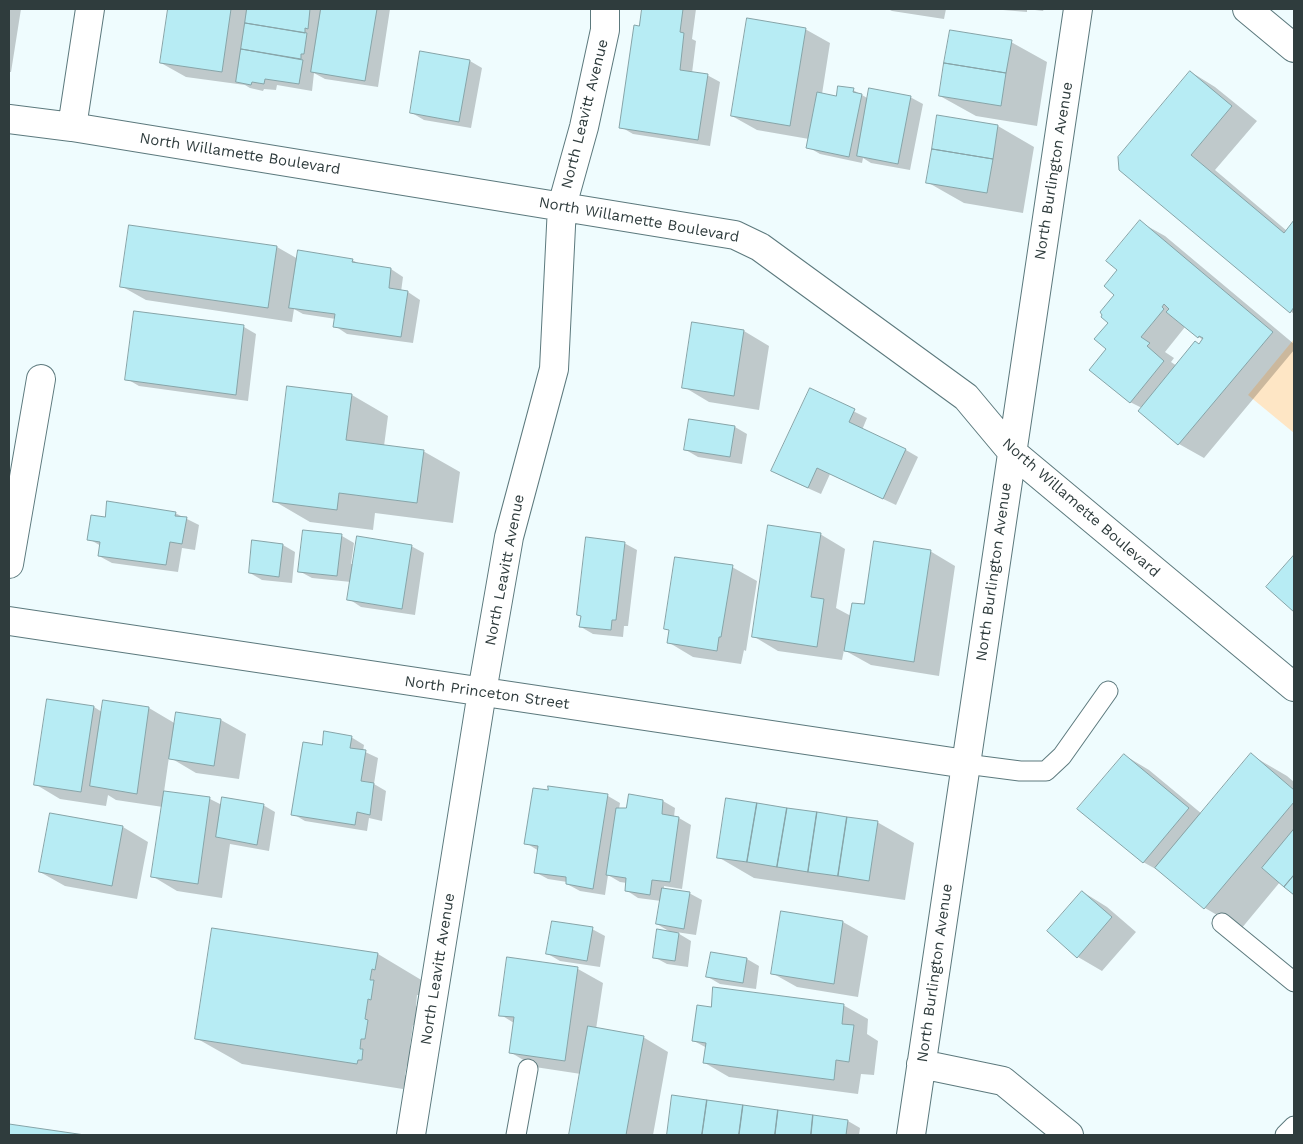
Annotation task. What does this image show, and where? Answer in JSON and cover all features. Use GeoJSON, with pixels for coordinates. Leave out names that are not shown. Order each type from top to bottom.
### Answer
{"type":"FeatureCollection","features":[{"type":"Feature","properties":{"kind":"street"},"geometry":{"type":"LineString","coordinates":[[72,127],[90,9]]}},
{"type":"Feature","properties":{"kind":"street","name":"North Leavitt Avenue"},"geometry":{"type":"LineString","coordinates":[[411,1135],[482,692],[509,537],[554,369],[562,206],[584,127],[605,30],[604,9]]}},
{"type":"Feature","properties":{"kind":"street","name":"North Burlington Avenue"},"geometry":{"type":"LineString","coordinates":[[911,1135],[1078,9]]}},
{"type":"Feature","properties":{"kind":"street"},"geometry":{"type":"LineString","coordinates":[[1247,9],[1294,48]]}},
{"type":"Feature","properties":{"kind":"street","name":"North Willamette Boulevard"},"geometry":{"type":"LineString","coordinates":[[9,119],[72,127],[562,206],[735,235],[750,241],[966,397],[1012,452],[1294,687]]}},
{"type":"Feature","properties":{"kind":"street"},"geometry":{"type":"LineString","coordinates":[[9,564],[41,379]]}},
{"type":"Feature","properties":{"kind":"street","name":"North Princeton Street"},"geometry":{"type":"LineString","coordinates":[[9,621],[966,764]]}},
{"type":"Feature","properties":{"kind":"street"},"geometry":{"type":"LineString","coordinates":[[921,1064],[1003,1081],[1069,1135]]}},
{"type":"Feature","properties":{"kind":"lane"},"geometry":{"type":"LineString","coordinates":[[966,764],[1020,771],[1046,771],[1062,756],[1108,691]]}},
{"type":"Feature","properties":{"kind":"lane"},"geometry":{"type":"LineString","coordinates":[[1222,923],[1294,982]]}},
{"type":"Feature","properties":{"kind":"lane"},"geometry":{"type":"LineString","coordinates":[[516,1135],[528,1069]]}},
{"type":"Feature","properties":{"kind":"lane"},"geometry":{"type":"LineString","coordinates":[[1285,1135],[1294,1126]]}},
{"type":"Feature","properties":{"kind":"shaded area"},"geometry":{"type":"Polygon","coordinates":[[[1294,339],[1294,433],[1248,395],[1294,339]]]}},
{"type":"Feature","properties":{"kind":"building"},"geometry":{"type":"Polygon","coordinates":[[[168,9],[231,9],[222,72],[160,63],[168,9]]]}},
{"type":"Feature","properties":{"kind":"building"},"geometry":{"type":"Polygon","coordinates":[[[247,9],[310,9],[308,29],[305,28],[305,33],[245,23],[247,9]]]}},
{"type":"Feature","properties":{"kind":"building"},"geometry":{"type":"Polygon","coordinates":[[[321,9],[377,9],[365,81],[311,72],[321,9]]]}},
{"type":"Feature","properties":{"kind":"building"},"geometry":{"type":"Polygon","coordinates":[[[642,9],[683,9],[680,32],[684,33],[680,70],[708,74],[698,140],[619,128],[634,25],[639,26],[642,9]]]}},
{"type":"Feature","properties":{"kind":"building"},"geometry":{"type":"Polygon","coordinates":[[[747,18],[806,28],[790,126],[731,116],[747,18]]]}},
{"type":"Feature","properties":{"kind":"building"},"geometry":{"type":"Polygon","coordinates":[[[245,23],[307,33],[304,54],[301,54],[301,59],[241,49],[245,23]]]}},
{"type":"Feature","properties":{"kind":"building"},"geometry":{"type":"Polygon","coordinates":[[[950,30],[1012,40],[1006,73],[944,63],[950,30]]]}},
{"type":"Feature","properties":{"kind":"building"},"geometry":{"type":"Polygon","coordinates":[[[241,49],[303,60],[299,84],[265,79],[264,84],[252,82],[251,85],[236,82],[241,49]]]}},
{"type":"Feature","properties":{"kind":"building"},"geometry":{"type":"Polygon","coordinates":[[[420,51],[470,60],[459,122],[410,113],[420,51]]]}},
{"type":"Feature","properties":{"kind":"building"},"geometry":{"type":"Polygon","coordinates":[[[944,63],[1006,73],[1001,106],[939,96],[944,63]]]}},
{"type":"Feature","properties":{"kind":"building"},"geometry":{"type":"Polygon","coordinates":[[[1190,71],[1232,106],[1191,155],[1284,233],[1294,220],[1294,307],[1290,313],[1119,170],[1118,157],[1190,71]]]}},
{"type":"Feature","properties":{"kind":"building"},"geometry":{"type":"Polygon","coordinates":[[[838,86],[854,88],[853,92],[862,94],[849,157],[806,148],[817,92],[836,96],[838,86]]]}},
{"type":"Feature","properties":{"kind":"building"},"geometry":{"type":"Polygon","coordinates":[[[869,88],[911,96],[898,164],[857,156],[869,88]]]}},
{"type":"Feature","properties":{"kind":"building"},"geometry":{"type":"Polygon","coordinates":[[[937,115],[998,125],[993,159],[932,149],[937,115]]]}},
{"type":"Feature","properties":{"kind":"building"},"geometry":{"type":"Polygon","coordinates":[[[932,149],[993,159],[987,193],[926,183],[932,149]]]}},
{"type":"Feature","properties":{"kind":"building"},"geometry":{"type":"Polygon","coordinates":[[[1140,220],[1273,332],[1178,445],[1138,411],[1195,341],[1199,344],[1203,338],[1199,336],[1198,338],[1166,312],[1169,309],[1164,304],[1162,307],[1164,309],[1141,337],[1150,343],[1147,346],[1164,361],[1130,403],[1089,370],[1106,349],[1094,339],[1108,323],[1101,317],[1100,312],[1114,295],[1104,286],[1117,270],[1106,261],[1140,220]]]}},
{"type":"Feature","properties":{"kind":"building"},"geometry":{"type":"Polygon","coordinates":[[[129,225],[277,246],[268,308],[120,287],[129,225]]]}},
{"type":"Feature","properties":{"kind":"building"},"geometry":{"type":"Polygon","coordinates":[[[298,250],[353,259],[352,262],[391,268],[389,288],[408,291],[401,337],[333,327],[335,314],[289,308],[298,250]]]}},
{"type":"Feature","properties":{"kind":"building"},"geometry":{"type":"Polygon","coordinates":[[[134,311],[244,325],[236,395],[125,380],[134,311]]]}},
{"type":"Feature","properties":{"kind":"building"},"geometry":{"type":"Polygon","coordinates":[[[692,322],[744,330],[734,396],[682,388],[692,322]]]}},
{"type":"Feature","properties":{"kind":"building"},"geometry":{"type":"Polygon","coordinates":[[[287,386],[352,394],[346,440],[424,450],[417,503],[339,493],[337,510],[273,502],[287,386]]]}},
{"type":"Feature","properties":{"kind":"building"},"geometry":{"type":"Polygon","coordinates":[[[810,388],[855,409],[849,422],[906,449],[883,499],[817,468],[808,488],[771,471],[810,388]]]}},
{"type":"Feature","properties":{"kind":"building"},"geometry":{"type":"Polygon","coordinates":[[[689,419],[735,426],[730,457],[684,450],[689,419]]]}},
{"type":"Feature","properties":{"kind":"building"},"geometry":{"type":"Polygon","coordinates":[[[107,501],[176,512],[175,516],[187,517],[182,544],[170,542],[166,565],[98,556],[100,542],[87,540],[91,515],[105,517],[107,501]]]}},
{"type":"Feature","properties":{"kind":"building"},"geometry":{"type":"Polygon","coordinates":[[[768,525],[821,533],[811,597],[824,599],[817,647],[752,637],[768,525]]]}},
{"type":"Feature","properties":{"kind":"building"},"geometry":{"type":"Polygon","coordinates":[[[303,530],[342,534],[337,576],[298,572],[303,530]]]}},
{"type":"Feature","properties":{"kind":"building"},"geometry":{"type":"Polygon","coordinates":[[[357,536],[412,545],[402,609],[347,600],[357,536]]]}},
{"type":"Feature","properties":{"kind":"building"},"geometry":{"type":"Polygon","coordinates":[[[586,537],[625,542],[616,620],[612,620],[611,630],[579,627],[581,616],[577,615],[586,537]]]}},
{"type":"Feature","properties":{"kind":"building"},"geometry":{"type":"Polygon","coordinates":[[[252,540],[283,544],[279,577],[249,573],[252,540]]]}},
{"type":"Feature","properties":{"kind":"building"},"geometry":{"type":"Polygon","coordinates":[[[874,541],[931,550],[914,662],[844,651],[852,603],[864,604],[874,541]]]}},
{"type":"Feature","properties":{"kind":"building"},"geometry":{"type":"Polygon","coordinates":[[[1294,555],[1294,612],[1266,587],[1294,555]]]}},
{"type":"Feature","properties":{"kind":"building"},"geometry":{"type":"Polygon","coordinates":[[[675,557],[733,565],[717,651],[667,643],[669,630],[664,629],[675,557]]]}},
{"type":"Feature","properties":{"kind":"building"},"geometry":{"type":"Polygon","coordinates":[[[47,699],[94,706],[81,792],[34,785],[47,699]]]}},
{"type":"Feature","properties":{"kind":"building"},"geometry":{"type":"Polygon","coordinates":[[[103,700],[149,707],[137,794],[90,786],[103,700]]]}},
{"type":"Feature","properties":{"kind":"building"},"geometry":{"type":"Polygon","coordinates":[[[176,712],[221,719],[214,766],[169,759],[176,712]]]}},
{"type":"Feature","properties":{"kind":"building"},"geometry":{"type":"Polygon","coordinates":[[[324,731],[352,736],[350,748],[366,750],[361,781],[374,783],[370,815],[357,812],[355,825],[291,815],[303,742],[322,745],[324,731]]]}},
{"type":"Feature","properties":{"kind":"building"},"geometry":{"type":"Polygon","coordinates":[[[1251,753],[1294,790],[1294,802],[1204,909],[1155,868],[1251,753]]]}},
{"type":"Feature","properties":{"kind":"building"},"geometry":{"type":"Polygon","coordinates":[[[1124,754],[1189,808],[1143,863],[1077,809],[1124,754]]]}},
{"type":"Feature","properties":{"kind":"building"},"geometry":{"type":"Polygon","coordinates":[[[548,786],[608,794],[593,889],[566,884],[566,877],[534,873],[538,846],[524,844],[533,788],[548,790],[548,786]]]}},
{"type":"Feature","properties":{"kind":"building"},"geometry":{"type":"Polygon","coordinates":[[[164,791],[210,797],[198,884],[151,877],[164,791]]]}},
{"type":"Feature","properties":{"kind":"building"},"geometry":{"type":"Polygon","coordinates":[[[629,794],[663,800],[662,814],[679,817],[670,882],[652,880],[650,895],[625,891],[626,878],[606,875],[616,808],[626,808],[629,794]]]}},
{"type":"Feature","properties":{"kind":"building"},"geometry":{"type":"Polygon","coordinates":[[[222,797],[264,804],[257,845],[216,837],[222,797]]]}},
{"type":"Feature","properties":{"kind":"building"},"geometry":{"type":"Polygon","coordinates":[[[726,798],[757,803],[747,862],[717,858],[726,798]]]}},
{"type":"Feature","properties":{"kind":"building"},"geometry":{"type":"Polygon","coordinates":[[[757,803],[787,808],[777,867],[747,862],[757,803]]]}},
{"type":"Feature","properties":{"kind":"building"},"geometry":{"type":"Polygon","coordinates":[[[787,808],[817,812],[808,872],[777,867],[787,808]]]}},
{"type":"Feature","properties":{"kind":"building"},"geometry":{"type":"Polygon","coordinates":[[[817,812],[847,817],[838,876],[808,872],[817,812]]]}},
{"type":"Feature","properties":{"kind":"building"},"geometry":{"type":"Polygon","coordinates":[[[50,813],[123,826],[112,886],[39,872],[50,813]]]}},
{"type":"Feature","properties":{"kind":"building"},"geometry":{"type":"Polygon","coordinates":[[[847,817],[878,821],[869,881],[838,876],[847,817]]]}},
{"type":"Feature","properties":{"kind":"building"},"geometry":{"type":"Polygon","coordinates":[[[1294,829],[1294,875],[1284,887],[1262,868],[1294,829]]]}},
{"type":"Feature","properties":{"kind":"building"},"geometry":{"type":"Polygon","coordinates":[[[1294,875],[1294,895],[1284,887],[1294,875]]]}},
{"type":"Feature","properties":{"kind":"building"},"geometry":{"type":"Polygon","coordinates":[[[662,888],[690,892],[684,929],[656,924],[662,888]]]}},
{"type":"Feature","properties":{"kind":"building"},"geometry":{"type":"Polygon","coordinates":[[[1082,891],[1112,917],[1077,958],[1047,931],[1082,891]]]}},
{"type":"Feature","properties":{"kind":"building"},"geometry":{"type":"Polygon","coordinates":[[[781,911],[843,921],[834,984],[771,974],[781,911]]]}},
{"type":"Feature","properties":{"kind":"building"},"geometry":{"type":"Polygon","coordinates":[[[552,921],[593,927],[587,961],[546,954],[552,921]]]}},
{"type":"Feature","properties":{"kind":"building"},"geometry":{"type":"Polygon","coordinates":[[[212,928],[378,953],[375,970],[372,969],[370,980],[374,980],[371,1000],[368,999],[365,1019],[368,1020],[365,1039],[361,1039],[360,1049],[363,1049],[362,1060],[358,1060],[357,1064],[195,1039],[212,928]]]}},
{"type":"Feature","properties":{"kind":"building"},"geometry":{"type":"Polygon","coordinates":[[[657,929],[679,933],[675,961],[653,958],[657,929]]]}},
{"type":"Feature","properties":{"kind":"building"},"geometry":{"type":"Polygon","coordinates":[[[711,952],[747,958],[743,983],[706,977],[711,952]]]}},
{"type":"Feature","properties":{"kind":"building"},"geometry":{"type":"Polygon","coordinates":[[[507,957],[578,967],[565,1061],[509,1053],[514,1017],[499,1016],[507,957]]]}},
{"type":"Feature","properties":{"kind":"building"},"geometry":{"type":"Polygon","coordinates":[[[713,987],[844,1004],[842,1024],[854,1025],[849,1062],[836,1060],[834,1080],[703,1063],[706,1043],[692,1041],[697,1005],[711,1007],[713,987]]]}},
{"type":"Feature","properties":{"kind":"building"},"geometry":{"type":"Polygon","coordinates":[[[588,1026],[644,1036],[626,1135],[569,1135],[588,1026]]]}},
{"type":"Feature","properties":{"kind":"building"},"geometry":{"type":"Polygon","coordinates":[[[672,1095],[707,1100],[702,1135],[667,1135],[672,1095]]]}},
{"type":"Feature","properties":{"kind":"building"},"geometry":{"type":"Polygon","coordinates":[[[707,1100],[743,1105],[739,1135],[702,1135],[707,1100]]]}},
{"type":"Feature","properties":{"kind":"building"},"geometry":{"type":"Polygon","coordinates":[[[743,1105],[778,1110],[775,1135],[739,1135],[743,1105]]]}},
{"type":"Feature","properties":{"kind":"building"},"geometry":{"type":"Polygon","coordinates":[[[778,1110],[813,1115],[811,1135],[775,1135],[778,1110]]]}},
{"type":"Feature","properties":{"kind":"building"},"geometry":{"type":"Polygon","coordinates":[[[813,1115],[848,1120],[846,1135],[811,1135],[813,1115]]]}},
{"type":"Feature","properties":{"kind":"building"},"geometry":{"type":"Polygon","coordinates":[[[9,1124],[85,1135],[9,1135],[9,1124]]]}}]}
